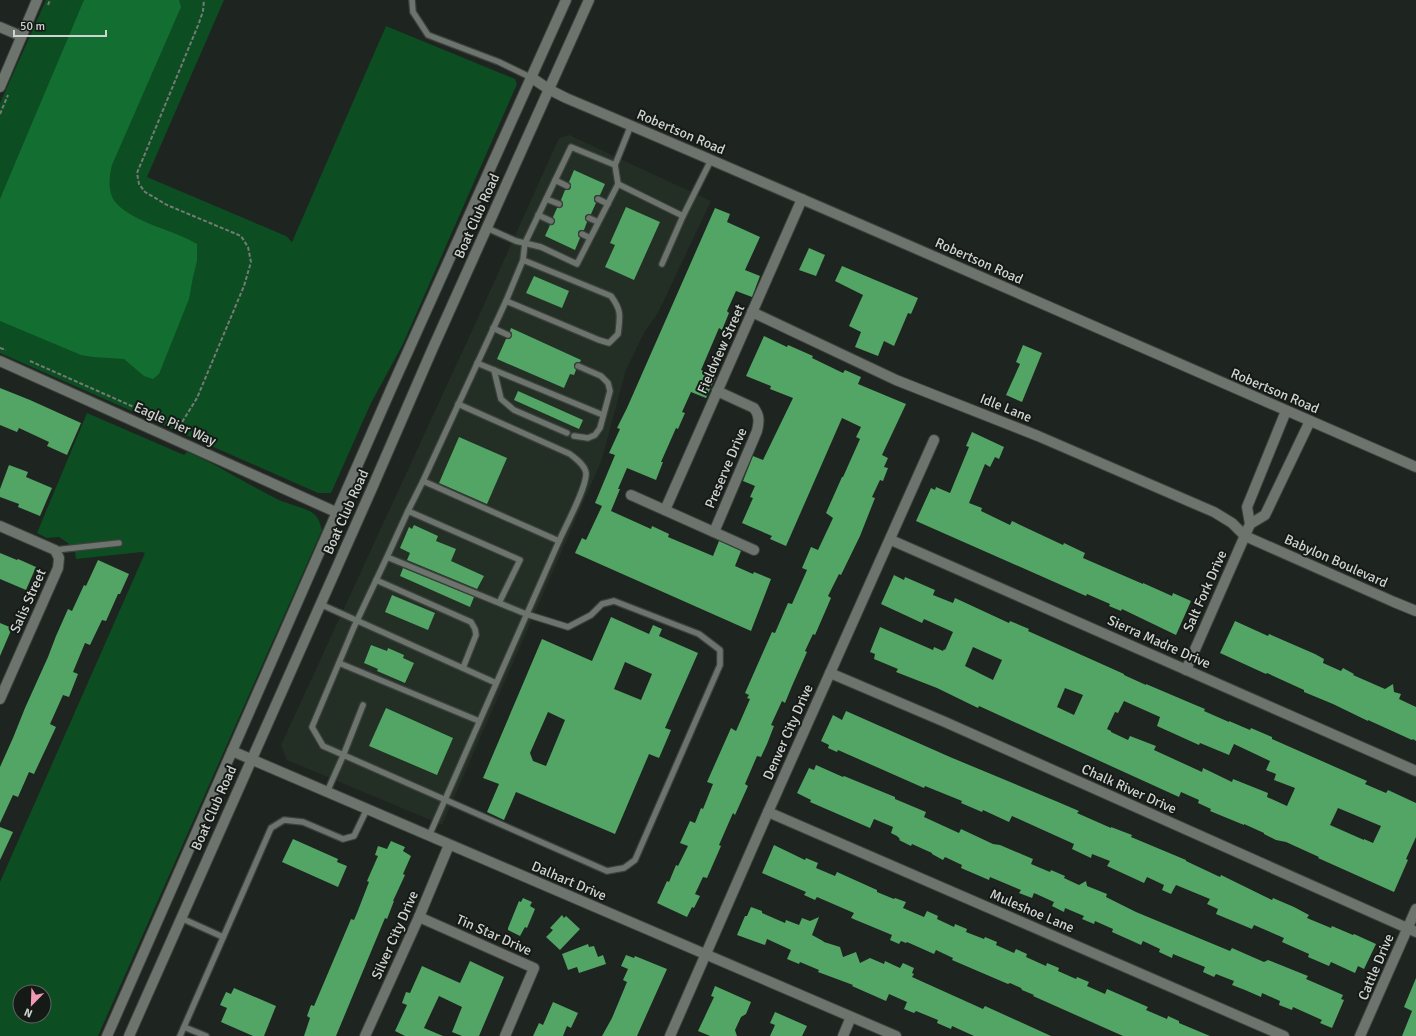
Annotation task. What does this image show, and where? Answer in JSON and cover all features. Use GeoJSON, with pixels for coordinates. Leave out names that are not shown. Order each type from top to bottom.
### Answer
{"type":"FeatureCollection","features":[{"type":"Feature","properties":{"kind":"street"},"geometry":{"type":"LineString","coordinates":[[0,87],[37,0]]}},
{"type":"Feature","properties":{"kind":"street","name":"Boat Club Road"},"geometry":{"type":"LineString","coordinates":[[107,1036],[338,513],[394,382],[566,0]]}},
{"type":"Feature","properties":{"kind":"street","name":"Boat Club Road"},"geometry":{"type":"LineString","coordinates":[[129,1036],[487,228],[590,0]]}},
{"type":"Feature","properties":{"kind":"street"},"geometry":{"type":"LineString","coordinates":[[0,27],[21,36]]}},
{"type":"Feature","properties":{"kind":"street","name":"Robertson Road"},"geometry":{"type":"LineString","coordinates":[[532,78],[550,90],[802,198],[1286,411],[1416,466]]}},
{"type":"Feature","properties":{"kind":"street","name":"Fieldview Street"},"geometry":{"type":"LineString","coordinates":[[665,510],[802,198]]}},
{"type":"Feature","properties":{"kind":"street","name":"Idle Lane"},"geometry":{"type":"LineString","coordinates":[[752,312],[896,380],[1038,436],[1214,512],[1232,523],[1245,536]]}},
{"type":"Feature","properties":{"kind":"street","name":"Eagle Pier Way"},"geometry":{"type":"LineString","coordinates":[[0,361],[338,513]]}},
{"type":"Feature","properties":{"kind":"street","name":"Preserve Drive"},"geometry":{"type":"LineString","coordinates":[[714,532],[757,431],[759,422],[758,414],[754,408],[717,391]]}},
{"type":"Feature","properties":{"kind":"street","name":"Salt Fork Drive"},"geometry":{"type":"LineString","coordinates":[[1186,670],[1250,524],[1247,507],[1286,411]]}},
{"type":"Feature","properties":{"kind":"street"},"geometry":{"type":"LineString","coordinates":[[1250,524],[1265,515],[1310,421]]}},
{"type":"Feature","properties":{"kind":"street","name":"Denver City Drive"},"geometry":{"type":"LineString","coordinates":[[670,1036],[934,440]]}},
{"type":"Feature","properties":{"kind":"street"},"geometry":{"type":"LineString","coordinates":[[630,495],[754,550]]}},
{"type":"Feature","properties":{"kind":"street"},"geometry":{"type":"LineString","coordinates":[[0,526],[57,554]]}},
{"type":"Feature","properties":{"kind":"street","name":"Babylon Boulevard"},"geometry":{"type":"LineString","coordinates":[[1245,536],[1416,611]]}},
{"type":"Feature","properties":{"kind":"street","name":"Sierra Madre Drive"},"geometry":{"type":"LineString","coordinates":[[891,540],[1416,771]]}},
{"type":"Feature","properties":{"kind":"street","name":"Salis Street"},"geometry":{"type":"LineString","coordinates":[[1,694],[58,568],[57,554]]}},
{"type":"Feature","properties":{"kind":"street","name":"Chalk River Drive"},"geometry":{"type":"LineString","coordinates":[[830,673],[945,722],[1412,930]]}},
{"type":"Feature","properties":{"kind":"street","name":"Dalhart Drive"},"geometry":{"type":"LineString","coordinates":[[232,751],[896,1036]]}},
{"type":"Feature","properties":{"kind":"street","name":"Muleshoe Lane"},"geometry":{"type":"LineString","coordinates":[[768,812],[1284,1036]]}},
{"type":"Feature","properties":{"kind":"street","name":"Silver City Drive"},"geometry":{"type":"LineString","coordinates":[[365,1036],[419,917],[449,845]]}},
{"type":"Feature","properties":{"kind":"street","name":"Cattle Drive"},"geometry":{"type":"LineString","coordinates":[[1360,1036],[1412,930],[1416,909]]}},
{"type":"Feature","properties":{"kind":"street","name":"Tin Star Drive"},"geometry":{"type":"LineString","coordinates":[[419,917],[534,968],[505,1036]]}},
{"type":"Feature","properties":{"kind":"street"},"geometry":{"type":"LineString","coordinates":[[843,1036],[851,1017]]}},
{"type":"Feature","properties":{"kind":"lane"},"geometry":{"type":"LineString","coordinates":[[412,0],[413,12],[428,35],[499,62],[532,78]]}},
{"type":"Feature","properties":{"kind":"lane"},"geometry":{"type":"LineString","coordinates":[[487,228],[516,241],[541,247],[577,264],[618,184],[615,165],[631,125]]}},
{"type":"Feature","properties":{"kind":"lane"},"geometry":{"type":"LineString","coordinates":[[387,557],[526,614],[568,627],[591,615],[602,604],[614,601],[699,634],[720,650],[720,665],[635,860],[624,868],[607,871],[343,756],[323,746],[312,727],[357,621],[506,301],[523,260],[525,243],[571,147],[615,165]]}},
{"type":"Feature","properties":{"kind":"lane"},"geometry":{"type":"LineString","coordinates":[[662,264],[683,216],[712,160]]}},
{"type":"Feature","properties":{"kind":"lane"},"geometry":{"type":"LineString","coordinates":[[555,180],[567,186]]}},
{"type":"Feature","properties":{"kind":"lane"},"geometry":{"type":"LineString","coordinates":[[618,184],[683,216]]}},
{"type":"Feature","properties":{"kind":"lane"},"geometry":{"type":"LineString","coordinates":[[546,199],[559,204]]}},
{"type":"Feature","properties":{"kind":"lane"},"geometry":{"type":"LineString","coordinates":[[598,199],[608,204]]}},
{"type":"Feature","properties":{"kind":"lane"},"geometry":{"type":"LineString","coordinates":[[538,215],[551,221]]}},
{"type":"Feature","properties":{"kind":"lane"},"geometry":{"type":"LineString","coordinates":[[589,218],[598,222]]}},
{"type":"Feature","properties":{"kind":"lane"},"geometry":{"type":"LineString","coordinates":[[582,234],[590,238]]}},
{"type":"Feature","properties":{"kind":"lane"},"geometry":{"type":"LineString","coordinates":[[506,301],[609,343],[618,334],[620,317],[618,307],[611,296],[523,260]]}},
{"type":"Feature","properties":{"kind":"lane"},"geometry":{"type":"LineString","coordinates":[[493,328],[508,335]]}},
{"type":"Feature","properties":{"kind":"lane"},"geometry":{"type":"LineString","coordinates":[[477,363],[603,415]]}},
{"type":"Feature","properties":{"kind":"lane"},"geometry":{"type":"LineString","coordinates":[[574,436],[588,438],[595,435],[600,428],[610,391],[608,383],[601,376],[578,366]]}},
{"type":"Feature","properties":{"kind":"lane"},"geometry":{"type":"LineString","coordinates":[[494,370],[501,399],[514,410],[567,433]]}},
{"type":"Feature","properties":{"kind":"lane"},"geometry":{"type":"LineString","coordinates":[[429,836],[584,485],[586,473],[582,464],[570,454],[458,404]]}},
{"type":"Feature","properties":{"kind":"lane"},"geometry":{"type":"LineString","coordinates":[[423,481],[559,541]]}},
{"type":"Feature","properties":{"kind":"lane"},"geometry":{"type":"LineString","coordinates":[[408,512],[520,560],[499,603]]}},
{"type":"Feature","properties":{"kind":"lane"},"geometry":{"type":"LineString","coordinates":[[57,554],[119,543]]}},
{"type":"Feature","properties":{"kind":"lane"},"geometry":{"type":"LineString","coordinates":[[376,580],[471,622],[475,629],[476,635],[463,668]]}},
{"type":"Feature","properties":{"kind":"lane"},"geometry":{"type":"LineString","coordinates":[[320,604],[496,683]]}},
{"type":"Feature","properties":{"kind":"lane"},"geometry":{"type":"LineString","coordinates":[[339,663],[479,721]]}},
{"type":"Feature","properties":{"kind":"lane"},"geometry":{"type":"LineString","coordinates":[[327,792],[363,705]]}},
{"type":"Feature","properties":{"kind":"lane"},"geometry":{"type":"LineString","coordinates":[[180,1036],[271,828],[284,820],[303,822],[342,839],[354,836],[367,809]]}},
{"type":"Feature","properties":{"kind":"lane"},"geometry":{"type":"LineString","coordinates":[[181,918],[223,937]]}},
{"type":"Feature","properties":{"kind":"lane"},"geometry":{"type":"LineString","coordinates":[[184,1027],[206,1036]]}},
{"type":"Feature","properties":{"kind":"path"},"geometry":{"type":"LineString","coordinates":[[179,427],[200,391],[244,286],[251,262],[248,247],[241,236],[167,205],[145,192],[138,184],[137,173],[199,23],[203,11],[204,0]]}},
{"type":"Feature","properties":{"kind":"path"},"geometry":{"type":"LineString","coordinates":[[0,348],[7,351]]}},
{"type":"Feature","properties":{"kind":"path"},"geometry":{"type":"LineString","coordinates":[[29,360],[188,431]]}},
{"type":"Feature","properties":{"kind":"shaded area"},"geometry":{"type":"Polygon","coordinates":[[[46,0],[224,0],[147,177],[286,236],[292,242],[386,26],[515,79],[517,84],[403,344],[371,403],[331,493],[318,493],[0,353],[0,103],[46,0]]]}},
{"type":"Feature","properties":{"kind":"shaded area"},"geometry":{"type":"Polygon","coordinates":[[[84,0],[179,0],[181,7],[112,165],[110,175],[110,190],[114,200],[125,211],[197,244],[197,261],[189,299],[159,374],[153,379],[144,376],[124,359],[81,355],[0,321],[0,199],[84,0]]]}},
{"type":"Feature","properties":{"kind":"shaded area"},"geometry":{"type":"Polygon","coordinates":[[[569,135],[711,201],[658,313],[645,331],[626,370],[601,462],[442,825],[287,760],[281,745],[559,138],[569,135]]]}},
{"type":"Feature","properties":{"kind":"shaded area"},"geometry":{"type":"Polygon","coordinates":[[[87,413],[184,455],[187,452],[199,457],[279,500],[311,512],[317,517],[322,530],[98,1036],[0,1036],[0,882],[145,553],[142,552],[76,559],[75,552],[68,543],[59,537],[47,538],[37,533],[87,413]]]}},
{"type":"Feature","properties":{"kind":"building"},"geometry":{"type":"Polygon","coordinates":[[[574,170],[605,184],[600,195],[596,195],[594,197],[594,201],[596,203],[591,214],[585,216],[587,222],[584,230],[580,230],[578,232],[578,236],[580,238],[575,250],[545,236],[550,225],[553,225],[555,222],[553,217],[557,208],[563,206],[561,200],[565,190],[569,190],[571,188],[571,184],[569,182],[574,170]]]}},
{"type":"Feature","properties":{"kind":"building"},"geometry":{"type":"Polygon","coordinates":[[[626,207],[660,222],[634,280],[605,267],[615,245],[610,243],[626,207]]]}},
{"type":"Feature","properties":{"kind":"building"},"geometry":{"type":"Polygon","coordinates":[[[715,208],[730,214],[727,222],[760,237],[745,270],[760,276],[752,297],[736,291],[727,311],[729,313],[722,330],[719,328],[701,370],[716,376],[706,398],[691,392],[682,412],[685,413],[678,429],[676,428],[661,462],[663,462],[656,480],[627,468],[611,511],[651,529],[652,526],[669,534],[668,537],[713,556],[719,541],[741,551],[735,566],[753,574],[754,572],[771,579],[751,631],[575,553],[582,538],[586,540],[602,506],[595,503],[615,455],[609,453],[620,429],[617,428],[715,208]]]}},
{"type":"Feature","properties":{"kind":"building"},"geometry":{"type":"Polygon","coordinates":[[[809,248],[825,255],[816,276],[799,270],[809,248]]]}},
{"type":"Feature","properties":{"kind":"building"},"geometry":{"type":"Polygon","coordinates":[[[842,266],[918,298],[911,314],[908,313],[894,346],[884,341],[878,356],[855,347],[861,332],[849,326],[863,295],[835,281],[842,266]]]}},
{"type":"Feature","properties":{"kind":"building"},"geometry":{"type":"Polygon","coordinates":[[[534,276],[569,291],[562,308],[526,293],[534,276]]]}},
{"type":"Feature","properties":{"kind":"building"},"geometry":{"type":"Polygon","coordinates":[[[511,328],[581,360],[580,362],[574,364],[576,370],[574,375],[570,374],[564,388],[497,359],[506,339],[510,339],[512,336],[510,331],[511,328]]]}},
{"type":"Feature","properties":{"kind":"building"},"geometry":{"type":"Polygon","coordinates":[[[764,336],[787,347],[788,345],[813,356],[812,358],[843,373],[845,370],[861,377],[858,384],[906,404],[882,455],[888,458],[884,467],[888,468],[883,481],[880,480],[872,497],[875,498],[860,536],[841,575],[839,574],[828,596],[831,598],[815,635],[813,634],[805,651],[807,652],[785,703],[782,701],[771,725],[774,726],[761,757],[757,756],[745,784],[748,786],[735,815],[733,813],[707,878],[703,877],[695,894],[700,896],[694,908],[692,907],[687,917],[657,903],[667,881],[669,882],[676,865],[678,866],[688,846],[680,843],[690,821],[695,823],[701,808],[703,809],[713,784],[707,782],[731,728],[736,731],[750,699],[747,698],[749,695],[745,693],[772,632],[775,633],[788,603],[792,604],[807,570],[802,568],[811,547],[818,550],[833,518],[826,513],[860,439],[856,437],[861,427],[842,418],[786,546],[770,539],[772,536],[742,523],[753,498],[750,497],[755,486],[743,481],[753,456],[763,460],[793,398],[770,389],[771,386],[746,376],[764,336]]]}},
{"type":"Feature","properties":{"kind":"building"},"geometry":{"type":"Polygon","coordinates":[[[1023,345],[1042,353],[1022,402],[1006,395],[1020,364],[1016,362],[1023,345]]]}},
{"type":"Feature","properties":{"kind":"building"},"geometry":{"type":"Polygon","coordinates":[[[0,388],[81,423],[67,455],[47,446],[49,442],[19,428],[17,432],[0,425],[0,388]]]}},
{"type":"Feature","properties":{"kind":"building"},"geometry":{"type":"Polygon","coordinates":[[[518,391],[583,420],[579,429],[514,400],[518,391]]]}},
{"type":"Feature","properties":{"kind":"building"},"geometry":{"type":"Polygon","coordinates":[[[972,432],[1004,447],[999,459],[995,457],[990,467],[985,464],[969,503],[982,508],[981,511],[1010,525],[1012,521],[1063,545],[1064,543],[1085,553],[1083,558],[1172,596],[1173,593],[1191,601],[1176,635],[1122,609],[1121,611],[1109,606],[1110,604],[1087,594],[1086,596],[916,521],[931,488],[935,490],[936,487],[950,493],[969,447],[966,446],[972,432]]]}},
{"type":"Feature","properties":{"kind":"building"},"geometry":{"type":"Polygon","coordinates":[[[459,437],[507,458],[487,504],[439,483],[459,437]]]}},
{"type":"Feature","properties":{"kind":"building"},"geometry":{"type":"Polygon","coordinates":[[[9,465],[28,472],[26,477],[52,488],[40,516],[18,507],[19,504],[0,497],[0,489],[9,465]]]}},
{"type":"Feature","properties":{"kind":"building"},"geometry":{"type":"Polygon","coordinates":[[[414,525],[438,536],[436,541],[456,549],[451,561],[484,576],[477,589],[407,560],[410,553],[400,548],[409,527],[412,529],[414,525]]]}},
{"type":"Feature","properties":{"kind":"building"},"geometry":{"type":"Polygon","coordinates":[[[0,553],[36,567],[26,590],[0,579],[0,553]]]}},
{"type":"Feature","properties":{"kind":"building"},"geometry":{"type":"Polygon","coordinates":[[[98,560],[129,574],[106,621],[102,620],[90,645],[85,643],[73,672],[78,674],[69,697],[63,695],[50,724],[56,727],[34,774],[29,772],[18,797],[13,795],[0,823],[0,767],[68,609],[72,611],[98,560]]]}},
{"type":"Feature","properties":{"kind":"building"},"geometry":{"type":"Polygon","coordinates":[[[403,568],[474,597],[470,607],[400,576],[403,568]]]}},
{"type":"Feature","properties":{"kind":"building"},"geometry":{"type":"Polygon","coordinates":[[[894,575],[904,580],[905,577],[935,590],[933,595],[953,603],[955,598],[1009,623],[1010,621],[1029,629],[1028,631],[1146,685],[1205,709],[1204,711],[1229,722],[1250,730],[1251,728],[1272,737],[1272,739],[1367,781],[1365,784],[1386,793],[1388,790],[1416,803],[1416,837],[1394,892],[1286,842],[1276,840],[1244,824],[1210,811],[1211,809],[1198,803],[1199,800],[1181,792],[1179,797],[979,706],[978,708],[937,688],[896,672],[898,669],[874,659],[875,654],[870,652],[880,627],[933,650],[934,647],[943,651],[944,649],[945,650],[953,632],[924,619],[922,623],[881,604],[894,575]],[[973,647],[965,666],[993,680],[1002,660],[973,647]],[[1065,688],[1057,707],[1074,715],[1083,695],[1065,688]],[[1124,701],[1118,713],[1115,712],[1107,729],[1111,732],[1128,740],[1130,736],[1156,746],[1154,750],[1202,772],[1203,768],[1232,782],[1233,779],[1268,793],[1267,797],[1287,806],[1295,788],[1274,780],[1276,774],[1266,770],[1270,761],[1234,744],[1229,755],[1200,743],[1199,745],[1157,726],[1160,717],[1124,701]],[[1338,808],[1330,825],[1373,843],[1381,826],[1338,808]]]}},
{"type":"Feature","properties":{"kind":"building"},"geometry":{"type":"Polygon","coordinates":[[[392,595],[435,613],[428,630],[385,612],[392,595]]]}},
{"type":"Feature","properties":{"kind":"building"},"geometry":{"type":"Polygon","coordinates":[[[611,617],[649,634],[653,625],[662,629],[659,636],[698,653],[665,728],[671,730],[659,758],[649,754],[615,834],[516,792],[504,820],[487,812],[499,784],[483,778],[542,639],[592,661],[611,617]],[[625,662],[614,689],[641,700],[652,674],[625,662]],[[548,712],[530,753],[533,761],[546,766],[565,720],[548,712]]]}},
{"type":"Feature","properties":{"kind":"building"},"geometry":{"type":"Polygon","coordinates":[[[1235,621],[1268,636],[1269,634],[1315,654],[1324,659],[1323,663],[1341,671],[1343,668],[1354,674],[1353,675],[1385,689],[1393,684],[1394,692],[1401,694],[1399,699],[1416,707],[1416,741],[1368,721],[1304,692],[1304,690],[1267,673],[1266,674],[1220,653],[1235,621]]]}},
{"type":"Feature","properties":{"kind":"building"},"geometry":{"type":"Polygon","coordinates":[[[0,623],[12,628],[0,656],[0,623]]]}},
{"type":"Feature","properties":{"kind":"building"},"geometry":{"type":"Polygon","coordinates":[[[371,645],[387,651],[388,648],[404,655],[403,658],[414,663],[405,683],[377,671],[378,669],[364,663],[371,645]]]}},
{"type":"Feature","properties":{"kind":"building"},"geometry":{"type":"Polygon","coordinates":[[[386,708],[453,738],[437,775],[369,746],[386,708]]]}},
{"type":"Feature","properties":{"kind":"building"},"geometry":{"type":"Polygon","coordinates":[[[846,711],[950,757],[1079,811],[1077,813],[1111,828],[1132,835],[1131,837],[1186,860],[1220,877],[1221,875],[1272,900],[1273,898],[1294,907],[1309,915],[1307,918],[1331,928],[1332,926],[1353,935],[1354,934],[1376,944],[1364,969],[1358,966],[1355,973],[1331,962],[1329,966],[1308,957],[1309,954],[1282,942],[1284,938],[1254,925],[1252,929],[1216,914],[1218,909],[1207,904],[1210,899],[1176,885],[1171,894],[1162,890],[1164,885],[1147,877],[1144,883],[1107,866],[1110,861],[1092,854],[1091,858],[1072,849],[1074,844],[1012,816],[1009,822],[983,810],[982,812],[961,803],[962,801],[925,786],[924,788],[838,750],[837,752],[828,748],[829,745],[821,741],[833,715],[842,720],[846,711]]]}},
{"type":"Feature","properties":{"kind":"building"},"geometry":{"type":"Polygon","coordinates":[[[816,765],[895,797],[895,799],[926,812],[924,817],[959,833],[961,829],[993,844],[1000,845],[1033,859],[1031,864],[1050,872],[1051,870],[1065,876],[1064,878],[1079,885],[1086,881],[1087,886],[1107,894],[1106,897],[1136,912],[1230,951],[1232,948],[1264,962],[1268,960],[1308,976],[1306,979],[1343,995],[1341,999],[1344,1000],[1332,1028],[1320,1023],[1322,1020],[1293,1007],[1292,1010],[1279,1005],[1280,1001],[1262,993],[1261,997],[1232,985],[1234,981],[1216,974],[1214,977],[1203,972],[1205,967],[1173,954],[1172,958],[1159,952],[1160,949],[1143,941],[1141,945],[1112,932],[1113,929],[1095,921],[1094,924],[1082,919],[1084,916],[1065,908],[1064,912],[1052,906],[1054,902],[1034,893],[1032,898],[1019,893],[1021,890],[990,877],[989,880],[961,868],[962,865],[945,857],[943,860],[912,844],[911,846],[899,840],[900,839],[897,836],[891,833],[893,827],[874,819],[870,828],[810,802],[811,800],[797,793],[809,768],[814,770],[816,765]]]}},
{"type":"Feature","properties":{"kind":"building"},"geometry":{"type":"Polygon","coordinates":[[[0,827],[13,832],[0,860],[0,827]]]}},
{"type":"Feature","properties":{"kind":"building"},"geometry":{"type":"Polygon","coordinates":[[[293,839],[338,859],[337,862],[347,866],[338,887],[282,862],[293,839]]]}},
{"type":"Feature","properties":{"kind":"building"},"geometry":{"type":"Polygon","coordinates":[[[391,841],[405,847],[403,851],[411,856],[387,919],[385,918],[336,1036],[304,1036],[310,1018],[307,1016],[311,1005],[314,1006],[351,919],[354,920],[357,913],[369,882],[367,881],[378,856],[375,855],[378,846],[387,849],[391,841]]]}},
{"type":"Feature","properties":{"kind":"building"},"geometry":{"type":"Polygon","coordinates":[[[774,845],[805,860],[806,858],[818,863],[816,868],[835,876],[837,872],[877,890],[877,892],[906,902],[903,908],[924,917],[927,911],[938,916],[937,919],[954,927],[955,924],[967,929],[966,932],[984,939],[985,937],[997,942],[996,945],[1014,953],[1016,949],[1027,954],[1026,957],[1046,966],[1047,963],[1059,968],[1058,971],[1076,979],[1077,977],[1089,982],[1087,986],[1105,994],[1107,989],[1148,1007],[1146,1010],[1167,1019],[1168,1016],[1179,1021],[1179,1023],[1210,1036],[1123,1036],[1033,996],[1034,995],[1010,983],[1008,984],[952,960],[953,958],[936,950],[934,954],[907,942],[901,941],[899,944],[890,940],[892,935],[851,918],[854,913],[817,897],[815,900],[804,895],[806,892],[762,873],[774,845]]]}},
{"type":"Feature","properties":{"kind":"building"},"geometry":{"type":"Polygon","coordinates":[[[523,898],[532,902],[530,906],[535,909],[527,928],[525,927],[520,936],[508,930],[508,928],[519,901],[521,902],[523,898]]]}},
{"type":"Feature","properties":{"kind":"building"},"geometry":{"type":"Polygon","coordinates":[[[751,907],[785,923],[786,920],[799,925],[802,918],[810,921],[819,917],[812,935],[824,942],[840,947],[843,957],[856,952],[860,963],[870,958],[884,964],[885,961],[900,968],[903,963],[914,968],[912,973],[914,974],[912,977],[983,1009],[985,1006],[1051,1036],[974,1036],[952,1026],[951,1029],[937,1023],[938,1020],[916,1011],[914,1013],[904,1009],[907,1002],[889,994],[886,1001],[852,986],[853,985],[818,972],[819,970],[800,962],[799,964],[787,959],[791,950],[767,939],[765,945],[737,935],[745,916],[747,916],[751,907]]]}},
{"type":"Feature","properties":{"kind":"building"},"geometry":{"type":"Polygon","coordinates":[[[562,915],[564,918],[566,916],[580,929],[560,950],[546,937],[553,930],[550,928],[562,915]]]}},
{"type":"Feature","properties":{"kind":"building"},"geometry":{"type":"Polygon","coordinates":[[[588,944],[589,947],[594,946],[598,957],[603,955],[606,964],[579,973],[577,967],[568,970],[562,954],[588,944]]]}},
{"type":"Feature","properties":{"kind":"building"},"geometry":{"type":"Polygon","coordinates":[[[626,955],[634,958],[635,956],[667,969],[637,1036],[602,1036],[612,1018],[627,982],[623,980],[628,969],[621,966],[626,955]]]}},
{"type":"Feature","properties":{"kind":"building"},"geometry":{"type":"Polygon","coordinates":[[[470,961],[504,977],[479,1036],[462,1036],[452,1032],[462,1007],[439,996],[424,1028],[443,1036],[405,1036],[395,1031],[407,1005],[402,1003],[406,992],[410,993],[422,966],[460,983],[470,961]]]}},
{"type":"Feature","properties":{"kind":"building"},"geometry":{"type":"Polygon","coordinates":[[[1416,978],[1416,1036],[1402,1036],[1412,1011],[1404,1007],[1416,978]]]}},
{"type":"Feature","properties":{"kind":"building"},"geometry":{"type":"Polygon","coordinates":[[[715,986],[751,1002],[746,1014],[741,1017],[735,1030],[737,1036],[710,1036],[698,1031],[714,997],[711,996],[715,986]]]}},
{"type":"Feature","properties":{"kind":"building"},"geometry":{"type":"Polygon","coordinates":[[[234,988],[276,1006],[264,1036],[253,1036],[221,1022],[227,1008],[220,1005],[226,992],[231,994],[234,988]]]}},
{"type":"Feature","properties":{"kind":"building"},"geometry":{"type":"Polygon","coordinates":[[[553,1002],[578,1013],[571,1028],[567,1026],[563,1036],[533,1036],[539,1023],[543,1025],[553,1002]]]}},
{"type":"Feature","properties":{"kind":"building"},"geometry":{"type":"Polygon","coordinates":[[[775,1012],[807,1026],[802,1036],[770,1036],[775,1025],[770,1023],[775,1012]]]}}]}
